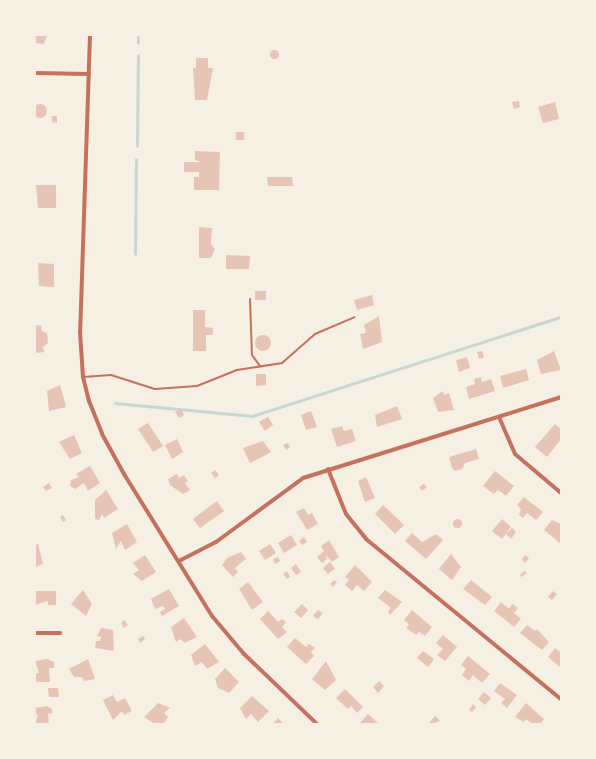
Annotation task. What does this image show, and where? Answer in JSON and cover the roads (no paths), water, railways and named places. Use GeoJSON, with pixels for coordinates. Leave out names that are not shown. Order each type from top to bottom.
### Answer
{"type":"FeatureCollection","features":[{"type":"Feature","properties":{"kind":"street"},"geometry":{"type":"LineString","coordinates":[[90,35],[81,305],[83,376],[102,434],[179,561],[227,635],[317,724]]}},
{"type":"Feature","properties":{"kind":"street"},"geometry":{"type":"LineString","coordinates":[[35,73],[89,74]]}},
{"type":"Feature","properties":{"kind":"street"},"geometry":{"type":"LineString","coordinates":[[179,561],[216,542],[293,484],[328,469],[561,397]]}},
{"type":"Feature","properties":{"kind":"street"},"geometry":{"type":"LineString","coordinates":[[499,416],[514,454],[561,493]]}},
{"type":"Feature","properties":{"kind":"street"},"geometry":{"type":"LineString","coordinates":[[328,469],[346,514],[366,539],[561,699]]}},
{"type":"Feature","properties":{"kind":"street"},"geometry":{"type":"LineString","coordinates":[[35,633],[60,633]]}},
{"type":"Feature","properties":{"kind":"lane"},"geometry":{"type":"LineString","coordinates":[[250,299],[252,356],[260,366]]}},
{"type":"Feature","properties":{"kind":"lane"},"geometry":{"type":"LineString","coordinates":[[83,376],[110,375],[143,387],[175,388],[197,386],[237,370],[282,363],[320,331],[355,317]]}},
{"type":"Feature","properties":{"kind":"waterway"},"geometry":{"type":"LineString","coordinates":[[138,35],[138,43]]}},
{"type":"Feature","properties":{"kind":"waterway"},"geometry":{"type":"LineString","coordinates":[[137,146],[138,56]]}},
{"type":"Feature","properties":{"kind":"waterway"},"geometry":{"type":"LineString","coordinates":[[135,254],[136,160]]}},
{"type":"Feature","properties":{"kind":"waterway"},"geometry":{"type":"LineString","coordinates":[[115,403],[252,416],[561,317]]}}]}
